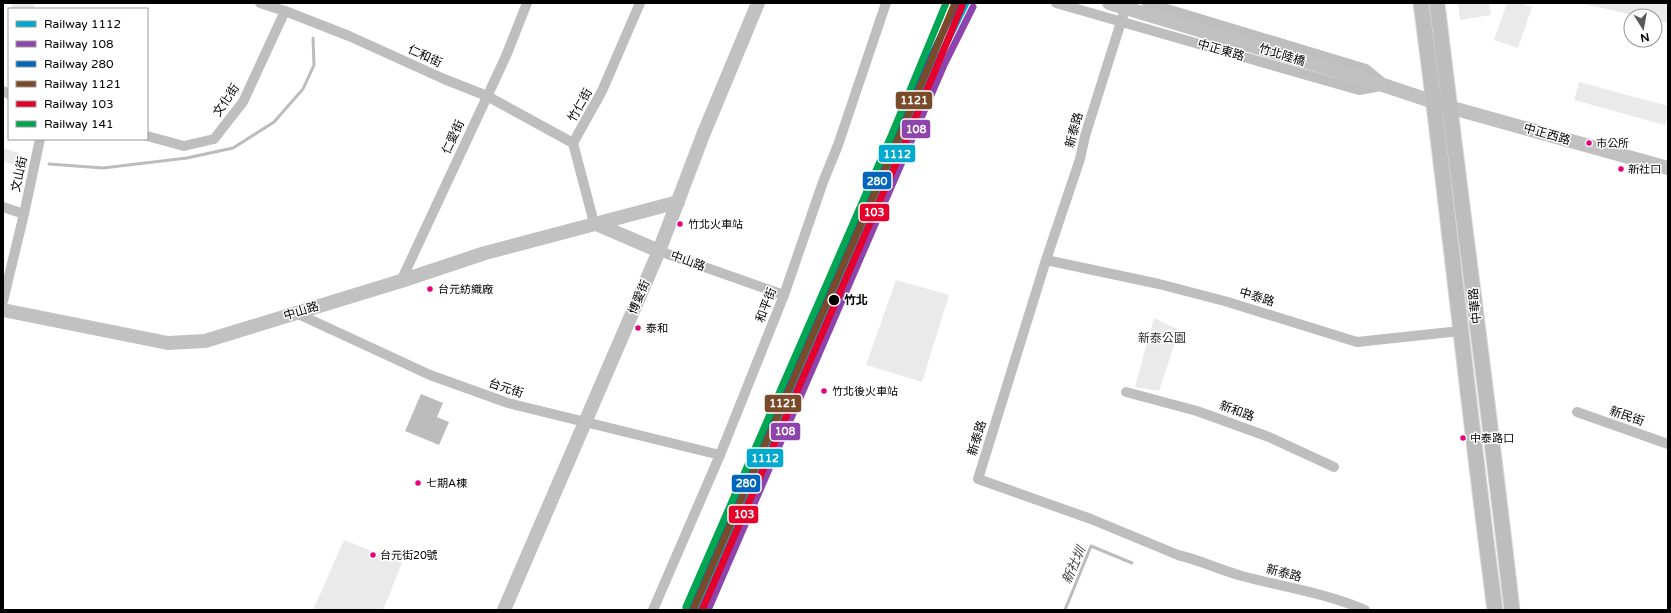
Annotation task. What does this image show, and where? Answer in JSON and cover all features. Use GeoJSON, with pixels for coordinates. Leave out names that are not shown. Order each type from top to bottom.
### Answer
{"type":"FeatureCollection","features":[{"type":"Feature","properties":{"kind":"main road","name":"中華路"},"geometry":{"type":"LineString","coordinates":[[1421,3],[1495,610]]}},
{"type":"Feature","properties":{"kind":"main road","name":"中華路"},"geometry":{"type":"LineString","coordinates":[[1437,3],[1495,460],[1512,610]]}},
{"type":"Feature","properties":{"kind":"street","name":"仁和街"},"geometry":{"type":"LineString","coordinates":[[260,3],[354,38],[444,79],[487,96],[573,143]]}},
{"type":"Feature","properties":{"kind":"street","name":"仁愛街"},"geometry":{"type":"LineString","coordinates":[[401,281],[506,56],[527,3]]}},
{"type":"Feature","properties":{"kind":"street","name":"竹仁街"},"geometry":{"type":"LineString","coordinates":[[573,143],[602,91],[640,3]]}},
{"type":"Feature","properties":{"kind":"street","name":"博愛街"},"geometry":{"type":"LineString","coordinates":[[504,610],[659,250],[703,135],[758,3]]}},
{"type":"Feature","properties":{"kind":"street","name":"和平街"},"geometry":{"type":"LineString","coordinates":[[653,610],[720,455],[784,295],[823,182],[838,145],[886,3]]}},
{"type":"Feature","properties":{"kind":"street","name":"中正東路"},"geometry":{"type":"LineString","coordinates":[[1056,3],[1123,18],[1359,90],[1386,86]]}},
{"type":"Feature","properties":{"kind":"street","name":"竹北陸橋"},"geometry":{"type":"LineString","coordinates":[[1109,3],[1386,86]]}},
{"type":"Feature","properties":{"kind":"street","name":"新泰路"},"geometry":{"type":"LineString","coordinates":[[1127,3],[1085,136],[1080,159],[1046,260],[978,479],[1091,519],[1178,555],[1189,557],[1240,576],[1346,602],[1365,610]]}},
{"type":"Feature","properties":{"kind":"street","name":"中正東路"},"geometry":{"type":"LineString","coordinates":[[1147,3],[1366,69],[1386,86],[1434,102]]}},
{"type":"Feature","properties":{"kind":"street","name":"文化街"},"geometry":{"type":"LineString","coordinates":[[148,136],[184,146],[214,139],[243,102],[284,11]]}},
{"type":"Feature","properties":{"kind":"street","name":"中正西路"},"geometry":{"type":"LineString","coordinates":[[1434,102],[1668,168]]}},
{"type":"Feature","properties":{"kind":"street","name":"文山街"},"geometry":{"type":"LineString","coordinates":[[3,301],[40,140]]}},
{"type":"Feature","properties":{"kind":"street"},"geometry":{"type":"LineString","coordinates":[[573,143],[594,223]]}},
{"type":"Feature","properties":{"kind":"street","name":"中山路"},"geometry":{"type":"LineString","coordinates":[[3,310],[168,343],[205,341],[401,281],[485,253],[678,202]]}},
{"type":"Feature","properties":{"kind":"street","name":"文山街"},"geometry":{"type":"LineString","coordinates":[[3,207],[24,214]]}},
{"type":"Feature","properties":{"kind":"street","name":"中山路"},"geometry":{"type":"LineString","coordinates":[[594,223],[659,250],[784,295]]}},
{"type":"Feature","properties":{"kind":"street","name":"中泰路"},"geometry":{"type":"LineString","coordinates":[[1046,260],[1159,284],[1228,302],[1357,342],[1460,332]]}},
{"type":"Feature","properties":{"kind":"street","name":"台元街"},"geometry":{"type":"LineString","coordinates":[[296,313],[430,375],[508,403],[720,455]]}},
{"type":"Feature","properties":{"kind":"street","name":"新和路"},"geometry":{"type":"LineString","coordinates":[[1126,392],[1203,413],[1269,437],[1334,468]]}},
{"type":"Feature","properties":{"kind":"street","name":"新民街"},"geometry":{"type":"LineString","coordinates":[[1577,412],[1668,444]]}},
{"type":"Feature","properties":{"kind":"green space"},"geometry":{"type":"Polygon","coordinates":[[[13,3],[35,3],[33,8],[11,8],[13,3]]]}},
{"type":"Feature","properties":{"kind":"green space"},"geometry":{"type":"Polygon","coordinates":[[[1458,3],[1489,3],[1491,15],[1460,20],[1458,3]]]}},
{"type":"Feature","properties":{"kind":"green space"},"geometry":{"type":"Polygon","coordinates":[[[1507,3],[1520,3],[1532,7],[1518,48],[1494,40],[1507,3]]]}},
{"type":"Feature","properties":{"kind":"green space"},"geometry":{"type":"Polygon","coordinates":[[[1580,3],[1668,3],[1668,23],[1663,22],[1663,8],[1623,8],[1623,13],[1580,3]]]}},
{"type":"Feature","properties":{"kind":"green space"},"geometry":{"type":"Polygon","coordinates":[[[1579,82],[1668,106],[1668,114],[1665,125],[1574,100],[1579,82]]]}},
{"type":"Feature","properties":{"kind":"green space"},"geometry":{"type":"Polygon","coordinates":[[[3,148],[18,153],[14,165],[3,161],[3,148]]]}},
{"type":"Feature","properties":{"kind":"green space"},"geometry":{"type":"Polygon","coordinates":[[[896,280],[949,295],[922,382],[866,365],[896,280]]]}},
{"type":"Feature","properties":{"kind":"green space","name":"新泰公園"},"geometry":{"type":"Polygon","coordinates":[[[1154,318],[1179,330],[1159,391],[1135,387],[1154,318]]]}},
{"type":"Feature","properties":{"kind":"green space"},"geometry":{"type":"Polygon","coordinates":[[[344,540],[402,563],[383,610],[313,610],[344,540]]]}},
{"type":"Feature","properties":{"kind":"shaded area"},"geometry":{"type":"Polygon","coordinates":[[[421,394],[443,403],[437,417],[449,422],[439,445],[405,431],[421,394]]]}},
{"type":"Feature","properties":{"kind":"waterway"},"geometry":{"type":"LineString","coordinates":[[49,164],[103,168],[187,158],[233,148],[274,122],[303,89],[314,65],[313,38]]}},
{"type":"Feature","properties":{"kind":"waterway","name":"新社圳"},"geometry":{"type":"LineString","coordinates":[[1065,610],[1091,546],[1132,563]]}},
{"type":"Feature","properties":{"kind":"rail line","name":"141"},"geometry":{"type":"LineString","coordinates":[[686,607],[892,134],[946,3]]}},
{"type":"Feature","properties":{"kind":"rail line","name":"1121"},"geometry":{"type":"LineString","coordinates":[[693,610],[899,137],[955,3]]}},
{"type":"Feature","properties":{"kind":"rail line","name":"280"},"geometry":{"type":"LineString","coordinates":[[692,607],[930,59],[957,3]]}},
{"type":"Feature","properties":{"kind":"rail line","name":"1112"},"geometry":{"type":"LineString","coordinates":[[699,610],[937,62],[966,3]]}},
{"type":"Feature","properties":{"kind":"rail line","name":"103"},"geometry":{"type":"LineString","coordinates":[[702,610],[906,140],[962,6]]}},
{"type":"Feature","properties":{"kind":"rail line","name":"108"},"geometry":{"type":"LineString","coordinates":[[708,610],[944,65],[973,7]]}},
{"type":"Feature","properties":{"kind":"place","name":"市公所"},"geometry":{"type":"Point","coordinates":[1589,143]}},
{"type":"Feature","properties":{"kind":"place","name":"新社口"},"geometry":{"type":"Point","coordinates":[1621,169]}},
{"type":"Feature","properties":{"kind":"place","name":"竹北火車站"},"geometry":{"type":"Point","coordinates":[680,224]}},
{"type":"Feature","properties":{"kind":"place","name":"台元紡織廠"},"geometry":{"type":"Point","coordinates":[430,289]}},
{"type":"Feature","properties":{"kind":"place","name":"竹北"},"geometry":{"type":"Point","coordinates":[834,300]}},
{"type":"Feature","properties":{"kind":"place","name":"泰和"},"geometry":{"type":"Point","coordinates":[638,328]}},
{"type":"Feature","properties":{"kind":"place","name":"竹北後火車站"},"geometry":{"type":"Point","coordinates":[824,391]}},
{"type":"Feature","properties":{"kind":"place","name":"中泰路口"},"geometry":{"type":"Point","coordinates":[1463,438]}},
{"type":"Feature","properties":{"kind":"place","name":"七期A棟"},"geometry":{"type":"Point","coordinates":[418,483]}},
{"type":"Feature","properties":{"kind":"place","name":"台元街20號"},"geometry":{"type":"Point","coordinates":[373,555]}}]}
